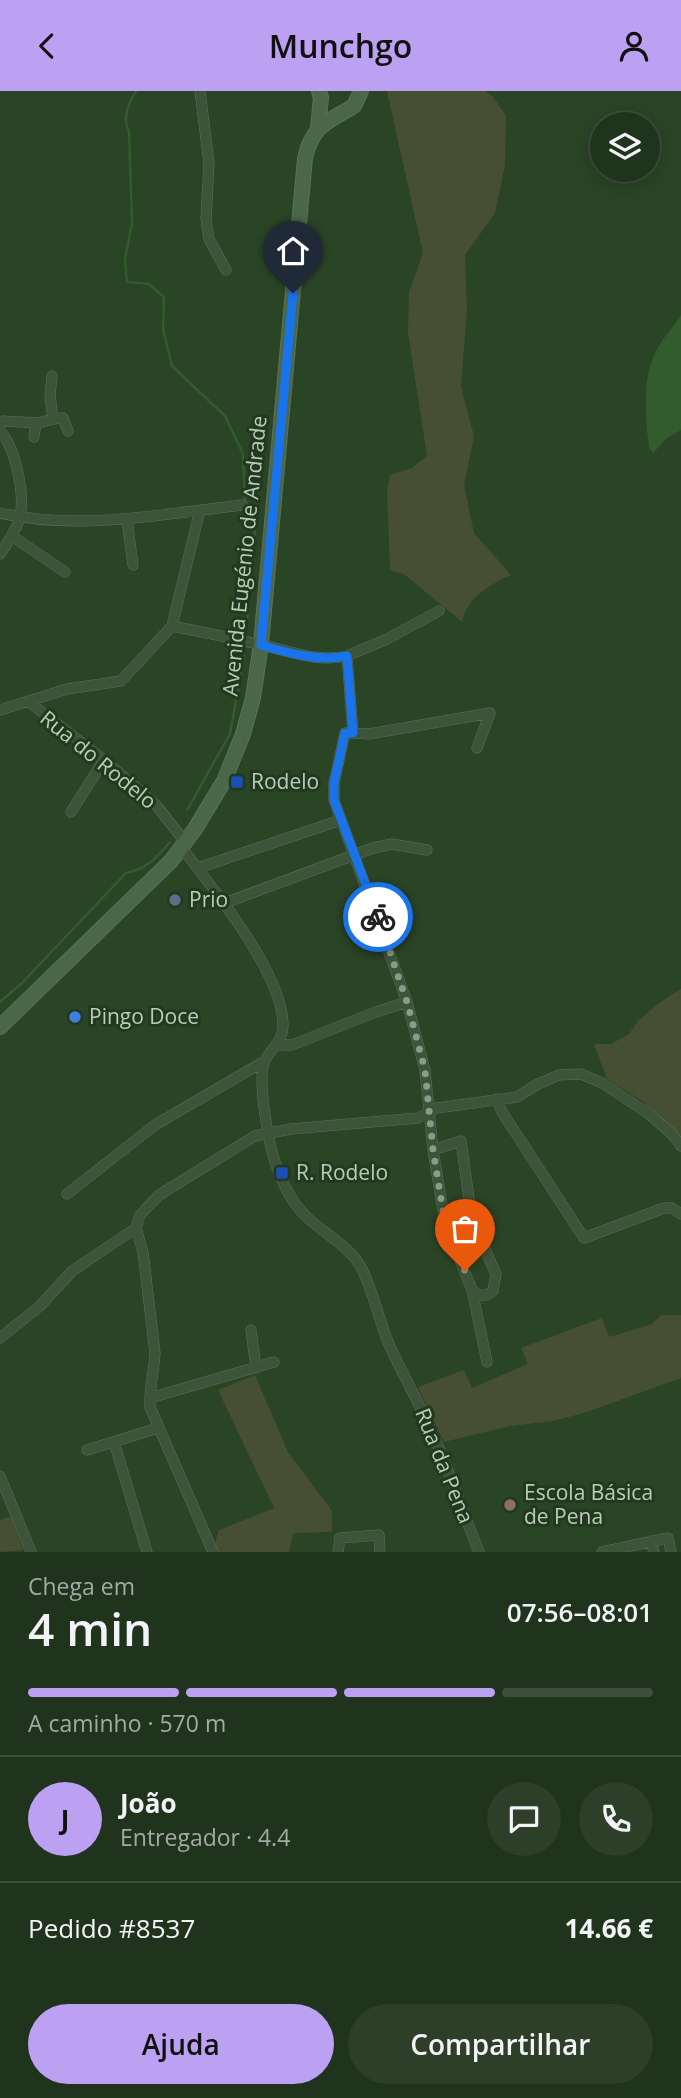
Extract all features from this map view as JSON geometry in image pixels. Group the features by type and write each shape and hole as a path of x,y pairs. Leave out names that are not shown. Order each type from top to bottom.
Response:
{"main road":[{"path":"318,127 354,106 362,92"},
{"name":"Avenida Eugénio de Andrade","path":"320,95 329,108 342,111"},
{"name":"Avenida Eugénio de Andrade","path":"0,1027 184,846 224,781 243,734 253,698 261,645 305,158 309,143 318,127 320,95"}],"street":[{"path":"200,91 209,163 206,219 209,239 226,270"},
{"path":"52,376 50,395 53,419"},
{"path":"0,423 63,418 68,431"},
{"path":"34,437 36,422"},
{"path":"0,431 8,439 20,487 20,518 0,554"},
{"path":"0,513 20,518 69,522 127,520 243,505"},
{"path":"29,702 68,689 121,681 172,626 200,510"},
{"path":"127,520 133,565"},
{"path":"12,536 65,572"},
{"path":"172,626 301,656 338,658 387,639 439,611"},
{"path":"347,656 353,733"},
{"name":"Rua do Rodelo","path":"0,710 29,702 104,760 156,805 225,903 262,962 283,1014 284,1028 278,1045"},
{"path":"477,748 489,713 369,734 345,733 334,783 334,800 407,1002 425,1070 433,1150 445,1223 472,1290 487,1362"},
{"path":"71,811 104,760"},
{"path":"198,868 341,820"},
{"path":"225,903 353,854 393,844 427,850"},
{"path":"67,1194 155,1125 265,1061 278,1045 292,1045 376,1011 407,1002"},
{"path":"265,1061 263,1102 269,1133"},
{"path":"213,1552 150,1407 155,1353 143,1252 136,1228 140,1215 159,1195 255,1136 291,1129 418,1118 438,1108 517,1097 559,1075 582,1075 602,1083 641,1108 672,1134 681,1146"},
{"path":"497,1099 502,1112 584,1238 664,1208 672,1208 681,1214"},
{"name":"Rua da Pena","path":"269,1133 276,1166 288,1193 303,1213 347,1248 361,1267 390,1346 436,1440 479,1552"},
{"path":"433,1150 461,1141 472,1220 496,1274 494,1290 487,1295 478,1295 472,1290"},
{"path":"0,1338 40,1306 72,1271 136,1228"},
{"path":"251,1330 256,1368"},
{"path":"150,1398 274,1362"},
{"path":"87,1450 158,1428"},
{"path":"114,1441 146,1552"},
{"path":"0,1476 31,1552"},
{"path":"338,1552 340,1538 379,1535 380,1552"},
{"path":"602,1552 653,1547 668,1538 671,1552"}],"shaded area":[{"path":"387,91 485,91 493,97 506,116 505,165 495,213 465,255 467,309 461,387 474,436 464,485 474,533 511,575 487,588 474,599 462,622 404,574 390,570 387,490 390,475 412,468 427,456 408,333 409,292 423,253"},
{"path":"681,315 681,430 666,439 653,453 649,448 646,412 648,374 658,347"},
{"path":"681,989 681,1137 642,1101 607,1079 594,1044 611,1044 629,1034 638,1021 660,1002"},
{"path":"661,1315 681,1315 681,1378 584,1413 553,1421 510,1426 444,1442 418,1387 464,1370 472,1388 528,1364 521,1348 602,1318 609,1337 652,1324"},
{"path":"255,1375 288,1452 332,1511 332,1532 293,1533 289,1552 212,1552 219,1530 274,1508 218,1390"},
{"path":"11,1516 23,1550 0,1552 0,1520"}],"waterway":[{"path":"136,91 126,116 132,223 125,259 127,282 149,284 164,297 163,329 172,366 225,416 243,454 245,501"},
{"path":"246,509 255,531 247,621"},
{"path":"187,810 230,734 244,655"},
{"path":"0,1002 22,983 126,873 145,866 170,842"}],"way so far":[{"path":"378,917 407,1002 425,1070 433,1150 445,1223 465,1271"}],"place":[{"name":"Rodelo","path":"237,782"},
{"name":"Prio","path":"175,900"},
{"name":"Pingo Doce","path":"75,1017"},
{"name":"R. Rodelo","path":"282,1173"},
{"name":"Escola Básica de Pena","path":"510,1505"}],"route":[{"path":"293,293 261,645 301,656 347,656 353,733 345,733 334,783 334,800 378,917"}]}
